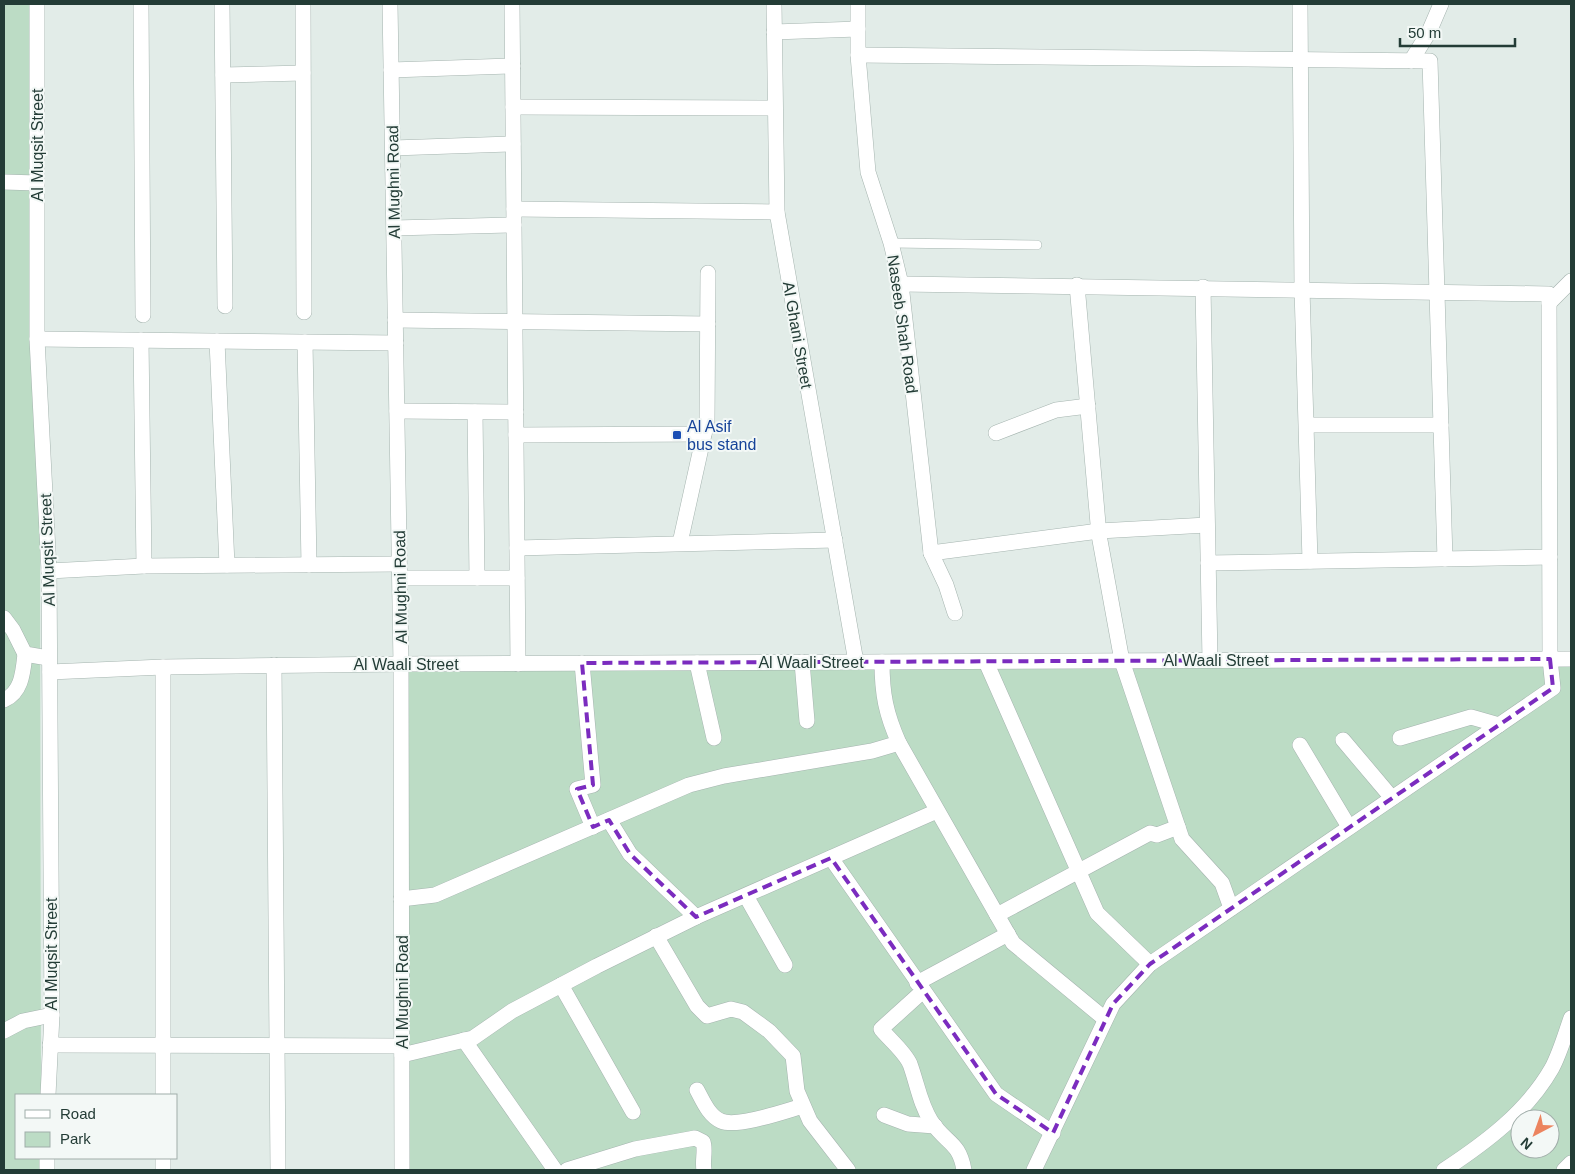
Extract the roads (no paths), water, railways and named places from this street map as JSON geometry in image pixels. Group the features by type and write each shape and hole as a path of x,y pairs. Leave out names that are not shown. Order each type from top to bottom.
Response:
{"street":[{"name":"Al Muqsit Street","path":"37,4 37,339 50,571 52,1015 48,1094"},
{"path":"142,4 144,315"},
{"path":"222,4 225,306"},
{"path":"303,4 304,312"},
{"name":"Al Mughni Road","path":"390,4 401,664 402,1170"},
{"path":"512,4 518,664"},
{"name":"Al Ghani Street","path":"774,4 777,212 856,662"},
{"name":"Naseeb Shah Road","path":"858,4 858,55 868,172 891,243 901,284 931,553 944,578 955,613"},
{"path":"1300,4 1302,289 1310,561"},
{"path":"1411,60 1429,32 1441,4"},
{"path":"774,32 858,29"},
{"path":"858,55 1300,58 1430,61 1445,559"},
{"path":"391,70 513,66"},
{"path":"223,75 303,73"},
{"path":"513,106 775,108"},
{"path":"393,148 513,144"},
{"path":"4,182 37,183"},
{"path":"514,209 777,212"},
{"path":"394,228 514,225"},
{"path":"680,544 708,421 708,273"},
{"path":"1549,303 1571,281"},
{"path":"901,284 1077,285 1549,294 1550,659 1553,688 1150,964 1113,1004 1034,1170"},
{"path":"1077,285 1099,531 1122,661 1178,827 1186,843 1222,883 1231,908"},
{"path":"1203,288 1210,660"},
{"path":"395,320 708,324"},
{"path":"37,339 396,344"},
{"path":"142,340 144,566"},
{"path":"217,341 227,565"},
{"path":"305,342 309,565"},
{"path":"996,433 1056,410 1088,406"},
{"path":"397,411 516,412"},
{"path":"474,412 477,578"},
{"path":"1306,425 1441,425"},
{"path":"516,435 704,434"},
{"path":"931,553 1099,531 1208,525"},
{"path":"516,548 835,540"},
{"path":"1208,563 1550,557"},
{"path":"50,571 144,566 309,565 477,578 517,578"},
{"path":"4,618 13,630 25,654 22,679 16,691 4,700"},
{"name":"Al Waali Street","path":"25,654 49,665 163,667 401,664 1571,659"},
{"path":"802,662 807,721"},
{"path":"882,662 882,692 889,721 899,743 1012,943 1105,1019"},
{"path":"986,662 1098,914 1150,964"},
{"path":"582,663 593,785 577,789 593,827"},
{"path":"697,663 714,738"},
{"path":"274,665 278,1170"},
{"path":"163,667 163,1094"},
{"path":"1400,738 1471,716 1499,725"},
{"path":"1343,740 1392,798"},
{"path":"402,899 435,895 689,786 724,776 872,751 899,743"},
{"path":"1300,745 1350,827"},
{"path":"50,1045 163,1043 402,1050 474,1038 512,1012 656,936 937,811"},
{"path":"609,820 630,854 696,917"},
{"path":"997,915 1150,833 1157,835 1178,827"},
{"path":"831,858 996,1094 1053,1133"},
{"path":"746,896 784,965"},
{"path":"964,1170 961,1153 935,1126 916,1086 910,1062 881,1029 920,987 1008,934"},
{"path":"656,936 697,1006 707,1016 731,1009 743,1012 769,1031 792,1056 797,1091 810,1121 848,1170"},
{"path":"561,985 633,1112"},
{"path":"4,1031 22,1021 52,1015"},
{"path":"1444,1170 1486,1142 1515,1115 1538,1089 1552,1067 1571,1018"},
{"path":"464,1040 555,1170"},
{"path":"697,1090 711,1114 722,1122 740,1122 803,1106"},
{"path":"884,1115 908,1124 935,1126"},
{"path":"567,1170 634,1149 695,1138 703,1142 704,1170"},
{"path":"1564,1170 1571,1163"}],"lane":[{"path":"891,243 1037,245"}],"place":[{"name":"Al Asif bus stand","path":"677,435"}]}
